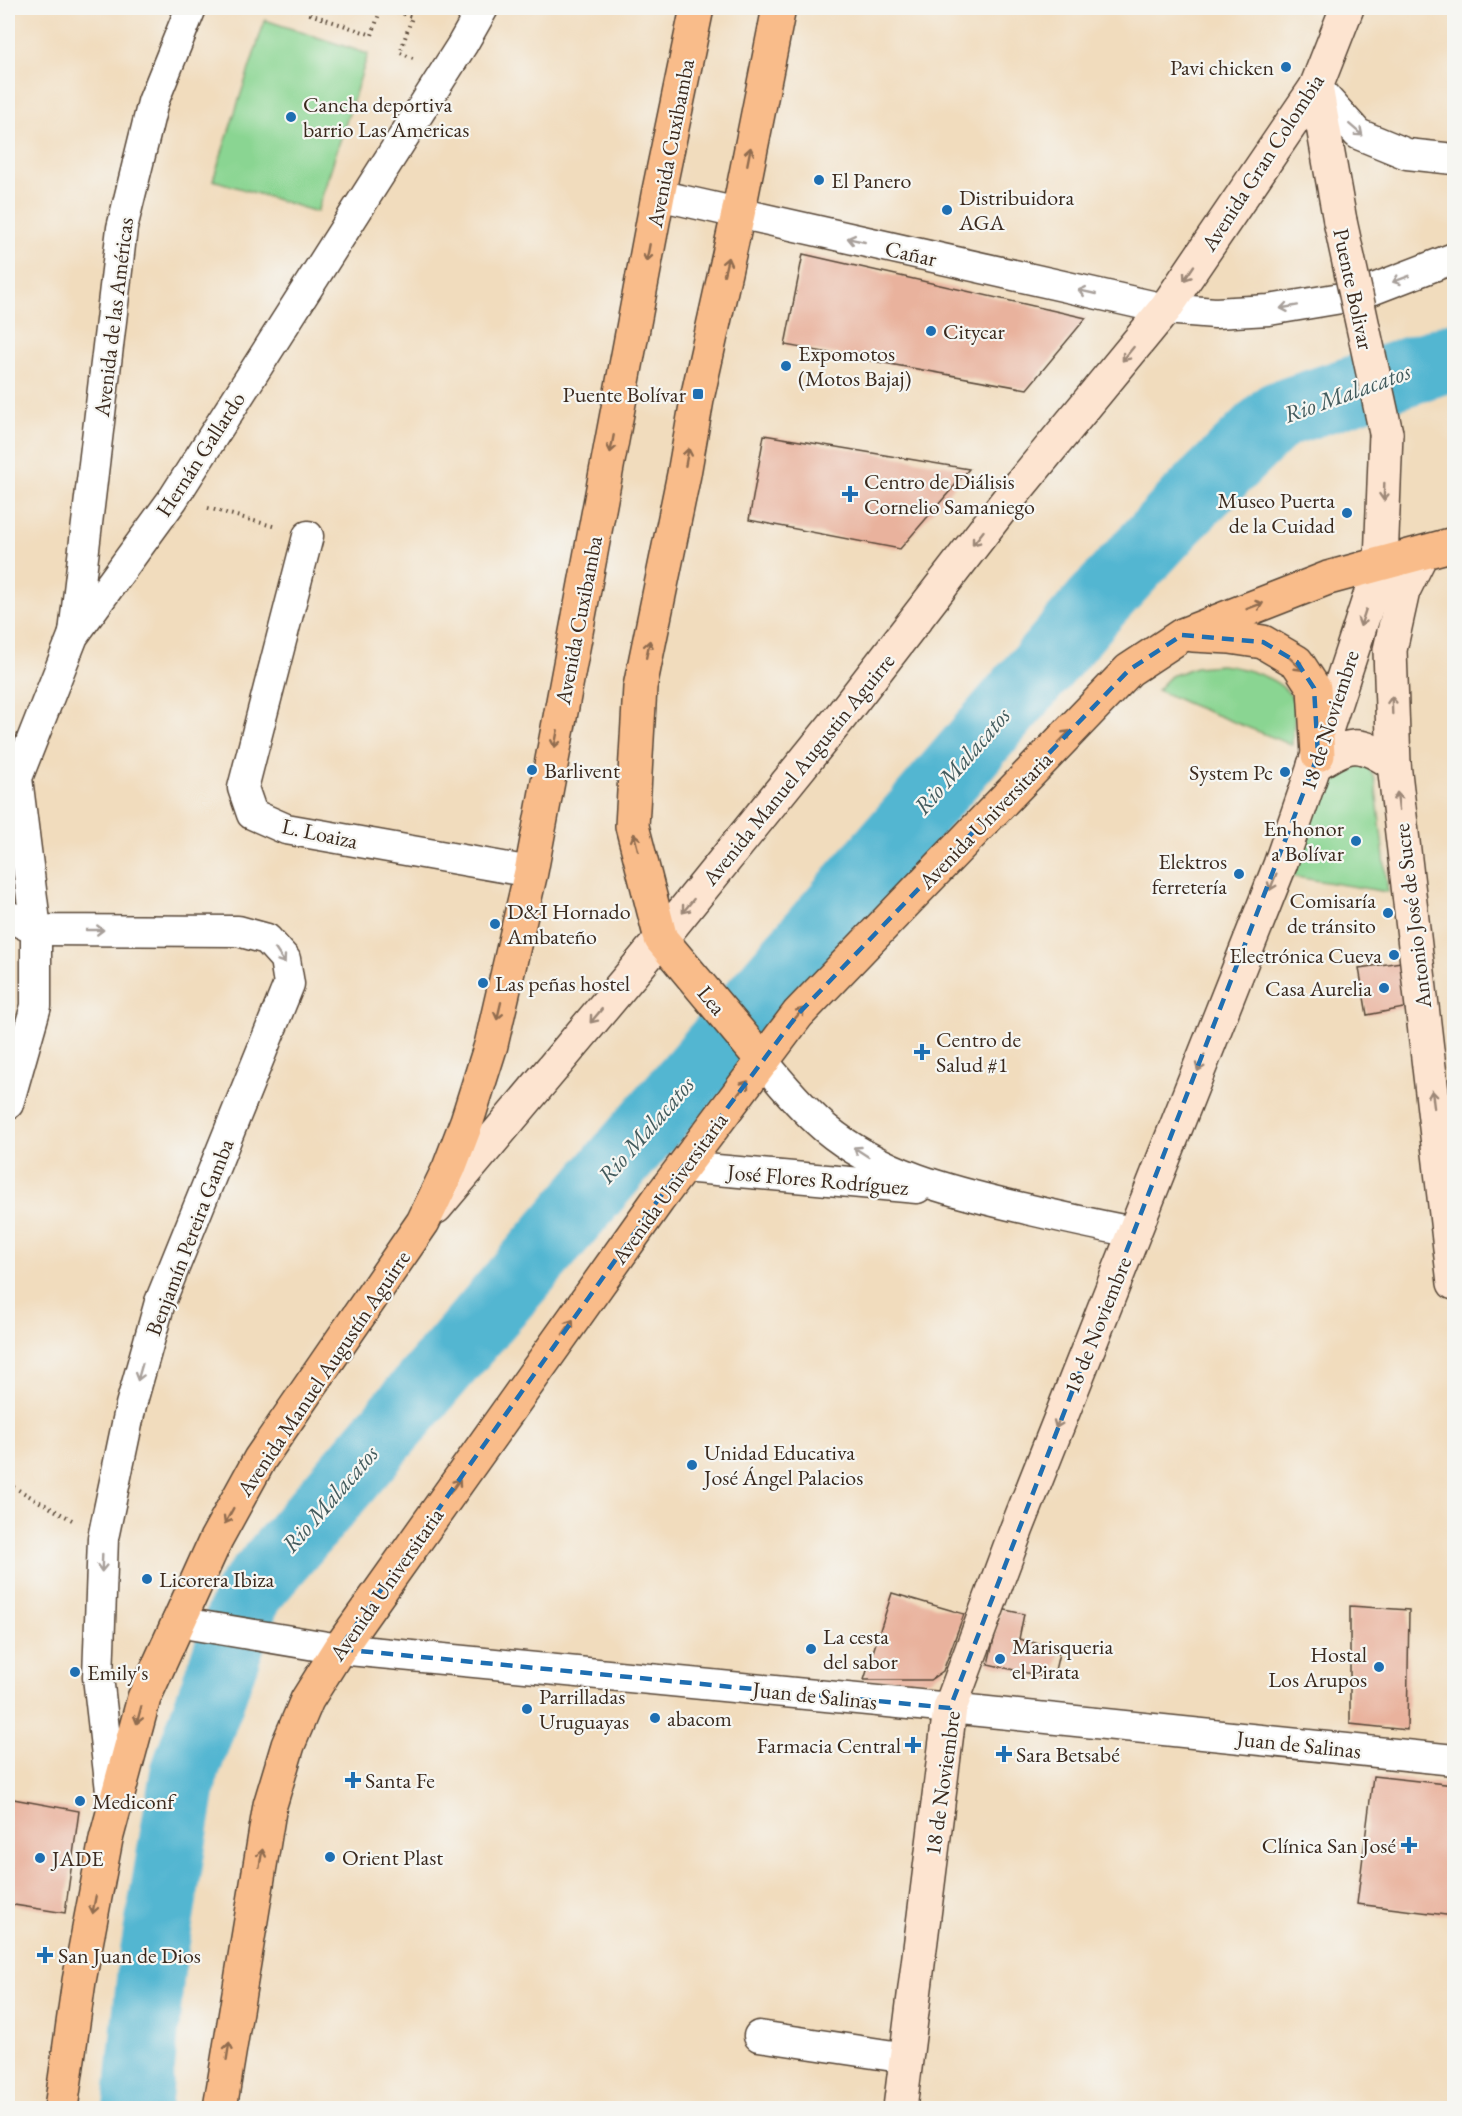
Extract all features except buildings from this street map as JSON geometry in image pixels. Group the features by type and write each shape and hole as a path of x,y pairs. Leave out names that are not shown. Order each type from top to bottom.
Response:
{"main road":[{"name":"Avenida Cuxibamba","path":"423,1222 449,1168 467,1121 490,1045 531,872 658,195 697,8"},
{"path":"661,939 632,826 640,687 684,474 698,394 738,214 779,8"},
{"name":"Avenida Universitaria","path":"220,2109 270,1805 288,1745 307,1701 325,1647 798,1014 1129,670 1182,635 1328,578 1455,544"},
{"path":"1182,635 1230,637 1263,642 1297,662 1314,688 1316,760"},
{"name":"Lea","path":"661,939 763,1061"},
{"name":"Avenida Manuel Augustín Aguirre","path":"61,2109 79,1981 106,1839 144,1698 189,1624 216,1539 260,1459 423,1222"}],"street":[{"name":"Avenida de las Américas","path":"73,636 122,228 153,102 191,8"},
{"name":"Hernán Gallardo","path":"8,1104 36,1006 36,930 17,778 73,636 173,499 462,45 483,8"},
{"name":"Avenida Gran Colombia","path":"1165,309 1316,87 1347,8"},
{"path":"1316,87 1358,134 1407,154 1455,159"},
{"name":"Puente Bolivar","path":"1316,87 1340,221 1386,433 1381,562"},
{"name":"Cañar","path":"658,195 1165,309 1215,313 1269,310 1347,297 1455,258"},
{"name":"Avenida Manuel Augustin Aguirre","path":"423,1222 661,939 838,720 1007,501 1165,309"},
{"name":"L. Loaiza","path":"308,536 243,788 252,814 286,829 531,872"},
{"name":"Antonio José de Sucre","path":"1422,554 1403,591 1390,650 1394,764 1455,1283"},
{"name":"18 de Noviembre","path":"900,2109 950,1708 1017,1528 1280,865 1381,562"},
{"path":"1316,760 1341,749 1358,746 1380,754 1394,764"},
{"name":"Benjamín Pereira Gamba","path":"8,916 36,930 238,931 267,939 285,959 289,984 159,1302 131,1406 103,1538 98,1677 114,1810"},
{"name":"José Flores Rodríguez","path":"763,1061 800,1104 826,1129 856,1149 908,1177 953,1191 1134,1232"},
{"name":"José Flores Rodríguez","path":"683,1167 953,1191"},
{"name":"Juan de Salinas","path":"189,1624 325,1647 1455,1760"},
{"path":"759,2036 907,2058"}],"path":[{"path":"312,8 310,14 372,35 381,8"},
{"path":"173,499 308,536"},
{"path":"8,1484 103,1538"}],"highlighted area":[{"path":"1182,635 1263,642 1297,662 1314,688 1318,755 950,1708 339,1649 658,1200 798,1014 1129,670"}],"green space":[{"name":"Cancha deportiva barrio Las Americas","path":"265,20 368,54 317,212 213,180"},
{"path":"1220,665 1251,671 1282,686 1295,706 1292,745 1157,690 1171,676 1196,667"},
{"path":"1348,763 1368,767 1375,780 1388,892 1289,876 1320,788 1332,769"}],"waterway":[{"name":"Rio Malacatos","path":"137,2108 151,1970 184,1774 248,1594 1095,605 1185,507 1278,415 1454,356"}],"place":[{"name":"Pavi chicken","path":"1286,67"},
{"name":"Cancha deportiva barrio Las Americas","path":"291,117"},
{"name":"El Panero","path":"819,180"},
{"name":"Distribuidora AGA","path":"947,210"},
{"name":"Citycar","path":"931,331"},
{"name":"Expomotos (Motos Bajaj)","path":"786,366"},
{"name":"Puente Bolívar","path":"698,394"},
{"name":"Centro de Diálisis Cornelio Samaniego","path":"850,494"},
{"name":"Museo Puerta de la Cuidad","path":"1347,513"},
{"name":"Barlivent","path":"532,770"},
{"name":"System Pc","path":"1285,772"},
{"name":"En honor a Bolívar","path":"1356,841"},
{"name":"Elektros ferretería","path":"1239,874"},
{"name":"Comisaría de tránsito","path":"1388,913"},
{"name":"D&I Hornado Ambateño","path":"495,924"},
{"name":"Electrónica Cueva","path":"1394,955"},
{"name":"Las peñas hostel","path":"483,983"},
{"name":"Casa Aurelia","path":"1384,988"},
{"name":"Centro de Salud #1","path":"922,1052"},
{"name":"Unidad Educativa José Ángel Palacios","path":"692,1465"},
{"name":"Licorera Ibiza","path":"147,1579"},
{"name":"La cesta del sabor","path":"811,1649"},
{"name":"Marisqueria el Pirata","path":"1000,1659"},
{"name":"Hostal Los Arupos","path":"1379,1667"},
{"name":"Emily's","path":"75,1672"},
{"name":"Parrilladas Uruguayas","path":"527,1709"},
{"name":"abacom","path":"655,1718"},
{"name":"Farmacia Central","path":"913,1745"},
{"name":"Sara Betsabé","path":"1004,1754"},
{"name":"Santa Fe","path":"353,1780"},
{"name":"Mediconf","path":"80,1801"},
{"name":"Clínica San José","path":"1409,1845"},
{"name":"Orient Plast","path":"330,1857"},
{"name":"JADE","path":"40,1858"},
{"name":"San Juan de Dios","path":"45,1955"}]}
